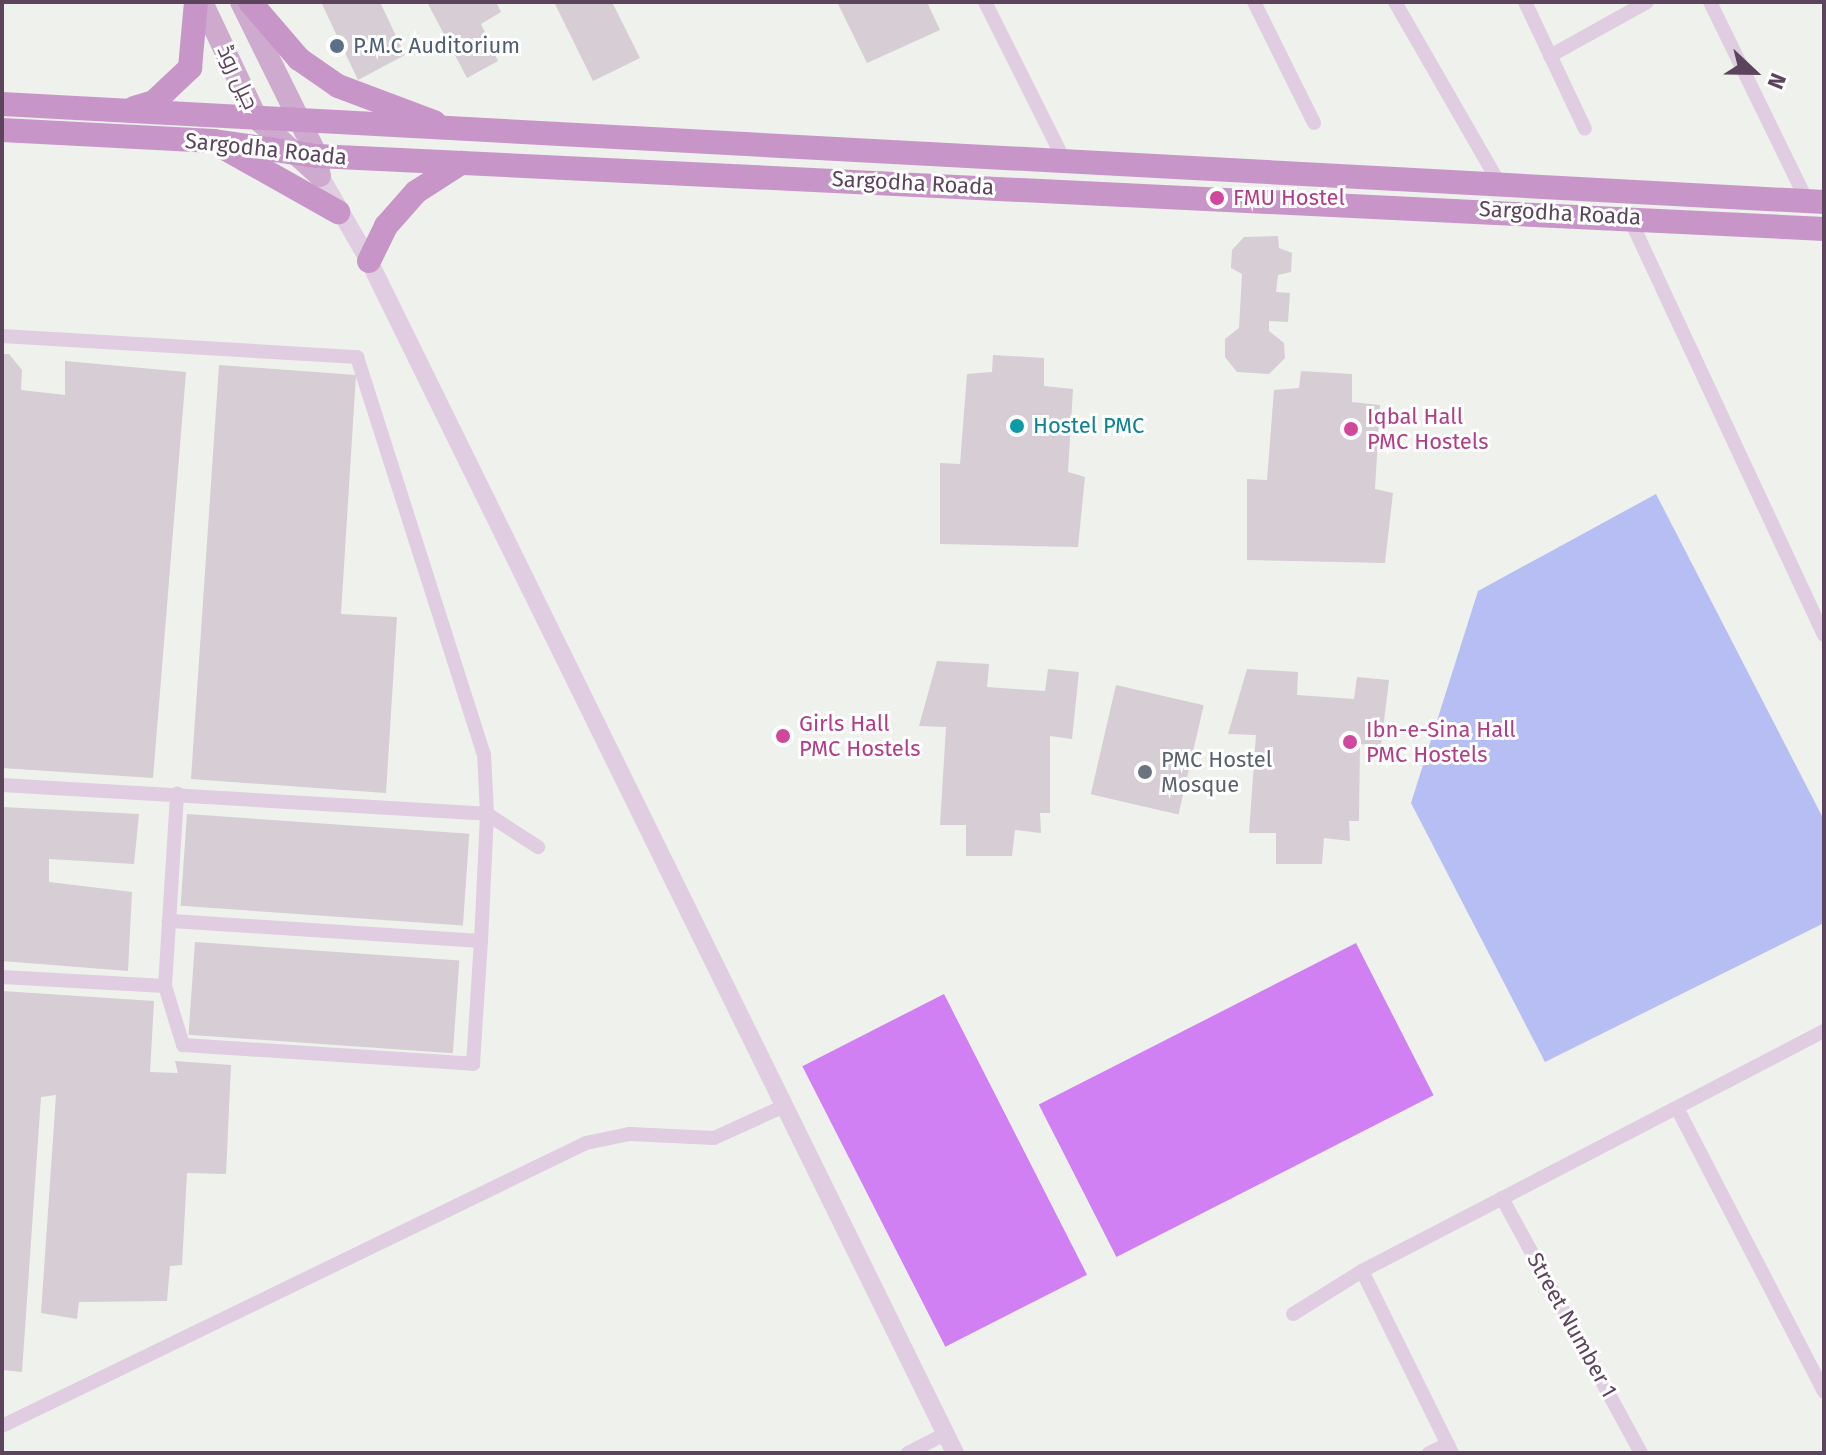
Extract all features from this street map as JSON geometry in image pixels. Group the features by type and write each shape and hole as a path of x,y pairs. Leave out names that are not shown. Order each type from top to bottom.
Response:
{"highway":[{"path":"96,109 126,111 154,102 178,83 190,68 199,2"},
{"path":"250,2 299,59 338,86 460,131"},
{"name":"Sargodha Roada","path":"2,104 1066,164 1815,201"},
{"name":"Sargodha Roada","path":"2,130 214,141 291,152 318,166 461,163 1629,217 1823,230"},
{"path":"214,141 338,212"},
{"path":"369,261 386,226 416,192 461,163"}],"main road":[{"name":"جیل روڈ","path":"199,2 257,119 291,152"},
{"name":"جیل روڈ","path":"241,2 300,122 318,166"}],"street":[{"path":"985,2 1066,164"},
{"path":"1254,2 1314,123"},
{"path":"1395,2 1501,186"},
{"path":"1525,2 1585,129"},
{"path":"1550,56 1647,2"},
{"path":"1710,2 1815,201"},
{"path":"318,166 338,212 369,261 782,1107 955,1453"},
{"path":"1629,217 1824,635"},
{"path":"2,336 357,357 484,754 487,814 473,1064 183,1045 165,986 177,793"},
{"path":"2,785 177,793 487,814 538,847"},
{"path":"169,921 481,941"},
{"path":"2,977 165,986"},
{"path":"1293,1314 1362,1271 1824,1031"},
{"path":"2,1426 586,1143 630,1134 714,1138 782,1107"},
{"path":"1677,1108 1824,1392"},
{"name":"Street Number 1","path":"1502,1198 1641,1453"},
{"path":"1362,1271 1450,1449 1429,1453"},
{"path":"908,1453 945,1434"}],"shaded area":[{"path":"1656,494 1824,820 1824,923 1545,1062 1411,803 1478,591"},
{"path":"1356,943 1434,1095 1116,1257 1039,1105"},
{"path":"944,994 1087,1275 945,1347 802,1066"}],"building":[{"path":"321,2 380,2 405,55 358,80"},
{"path":"427,2 496,2 501,12 481,24 498,61 467,78"},
{"path":"554,2 612,2 640,58 593,81"},
{"path":"837,2 927,2 940,30 867,63"},
{"path":"1278,236 1279,248 1292,253 1291,272 1278,275 1276,292 1290,293 1288,322 1269,321 1269,331 1284,343 1285,358 1269,374 1237,372 1225,357 1225,339 1239,328 1242,274 1231,268 1232,250 1244,237"},
{"path":"2,354 9,354 22,370 21,390 65,395 65,361 186,372 153,778 2,768"},
{"name":"Hostel PMC","path":"993,355 1044,358 1044,386 1073,389 1068,472 1085,477 1078,547 940,544 940,463 960,464 967,374 992,372"},
{"path":"219,365 356,375 341,614 397,617 386,793 191,779"},
{"path":"1301,371 1352,374 1352,402 1380,405 1375,489 1393,493 1385,563 1247,560 1247,479 1267,480 1274,390 1299,388"},
{"path":"937,661 989,664 987,687 1045,691 1048,669 1079,672 1072,739 1050,736 1050,813 1040,813 1041,833 1015,830 1012,856 966,856 966,825 940,825 946,727 919,726"},
{"path":"1247,669 1298,672 1297,695 1354,699 1357,677 1389,680 1381,746 1360,744 1359,821 1349,821 1350,841 1324,838 1322,864 1276,864 1276,833 1249,833 1256,735 1228,734"},
{"path":"1116,685 1204,705 1178,814 1091,794"},
{"path":"2,807 139,814 134,864 49,859 49,882 132,892 128,971 2,961"},
{"path":"187,814 469,834 463,926 181,906"},
{"path":"195,942 459,960 453,1053 189,1035"},
{"path":"2,991 154,1001 150,1072 178,1073 175,1061 231,1065 226,1174 187,1173 182,1265 170,1266 167,1301 79,1302 77,1319 41,1313 56,1095 41,1097 22,1372 2,1370"}],"place":[{"name":"P.M.C Auditorium","path":"337,46"},
{"name":"FMU Hostel","path":"1217,198"},
{"name":"Hostel PMC","path":"1017,426"},
{"name":"Iqbal Hall PMC Hostels","path":"1351,429"},
{"name":"Girls Hall PMC Hostels","path":"783,736"},
{"name":"Ibn-e-Sina Hall PMC Hostels","path":"1350,742"},
{"name":"PMC Hostel Mosque","path":"1145,772"}]}
